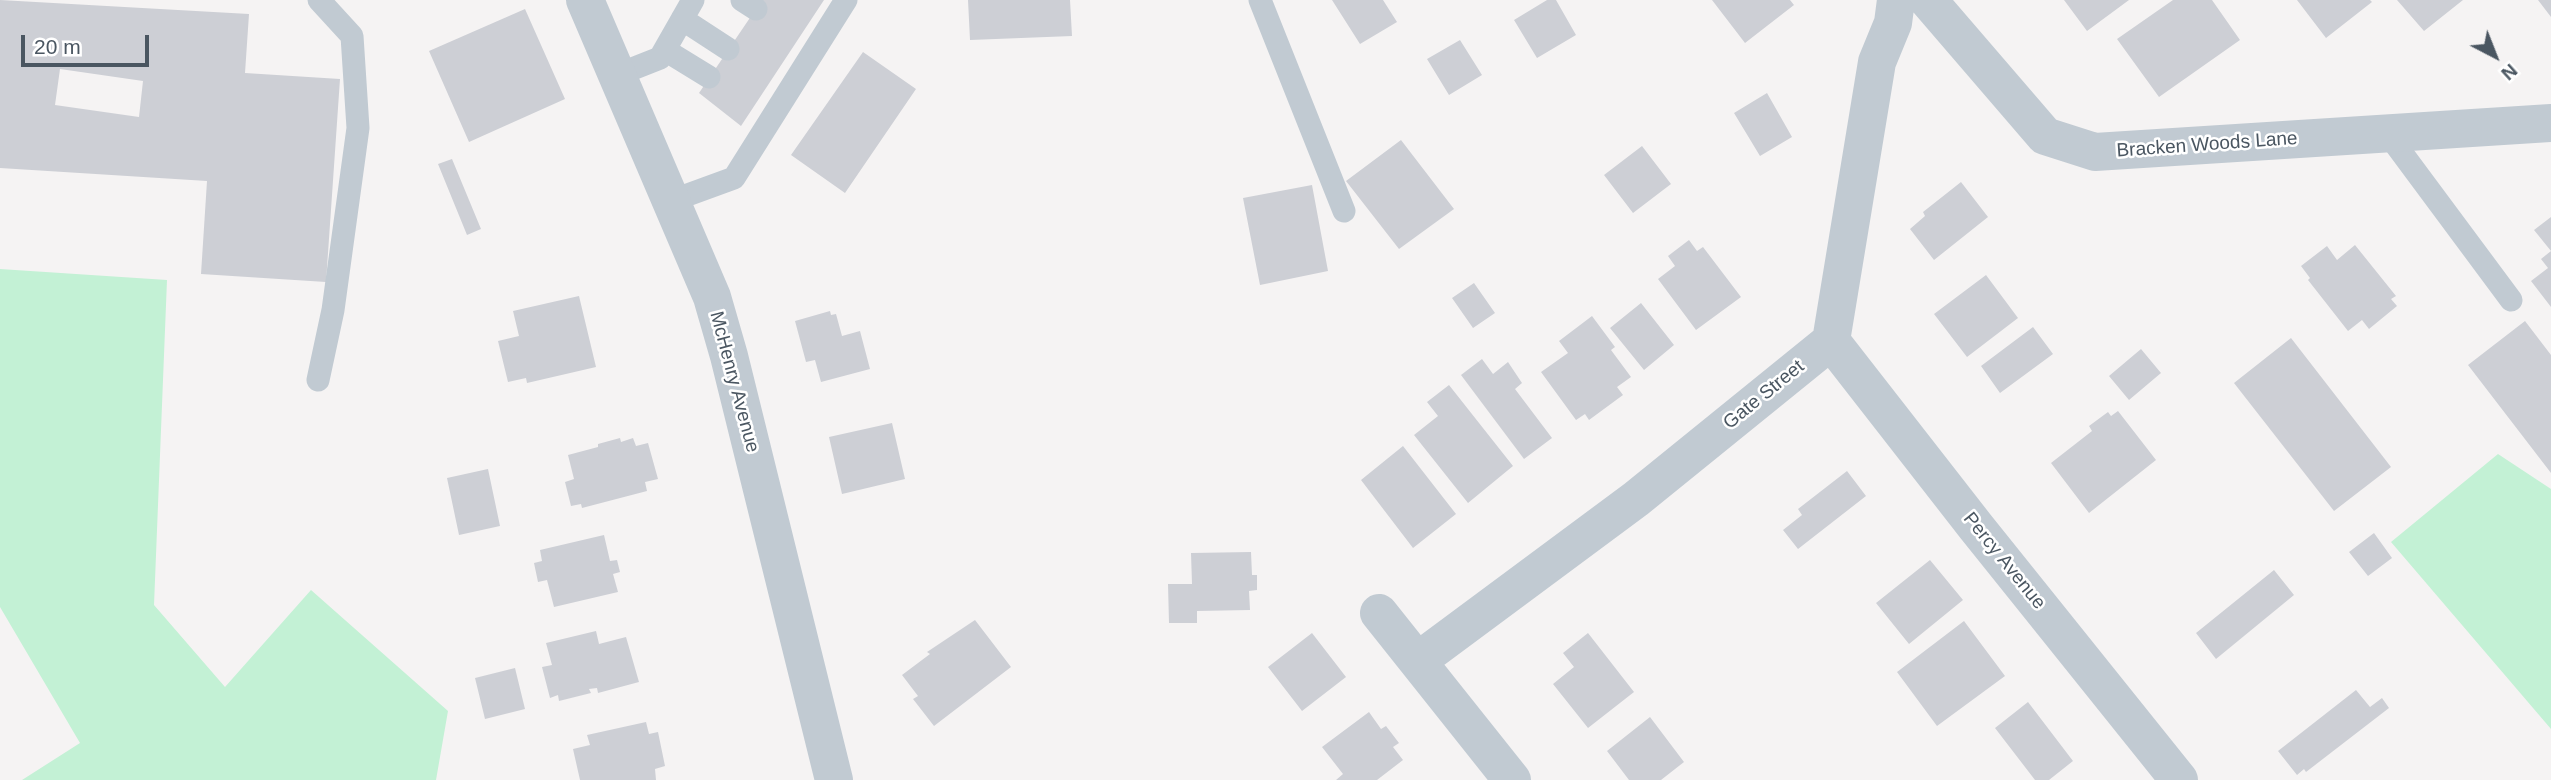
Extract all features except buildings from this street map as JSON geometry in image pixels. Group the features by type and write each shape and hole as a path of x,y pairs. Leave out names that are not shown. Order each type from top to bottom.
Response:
{"street":[{"name":"McHenry Avenue","path":"585,0 712,297 834,780"},
{"path":"1831,341 1877,62 1893,23 1896,0"},
{"name":"Bracken Woods Lane","path":"1928,0 2045,136 2095,152 2551,123"},
{"name":"Gate Street","path":"1419,660 1636,499 1831,341"},
{"name":"Percy Avenue","path":"1831,341 2179,780"},
{"path":"1379,613 1512,780"}],"lane":[{"path":"318,380 333,310 358,128 352,36 319,0"},
{"path":"671,201 734,178 761,115 810,39 846,0"},
{"path":"1260,0 1344,211"},
{"path":"617,75 660,58 687,10 729,50"},
{"path":"665,50 709,77"},
{"path":"2387,133 2511,300"}],"green space":[{"path":"0,269 167,280 154,605 225,687 311,590 448,711 436,780 22,780 80,743 0,607"},
{"path":"2498,454 2551,489 2551,729 2391,542"}]}
